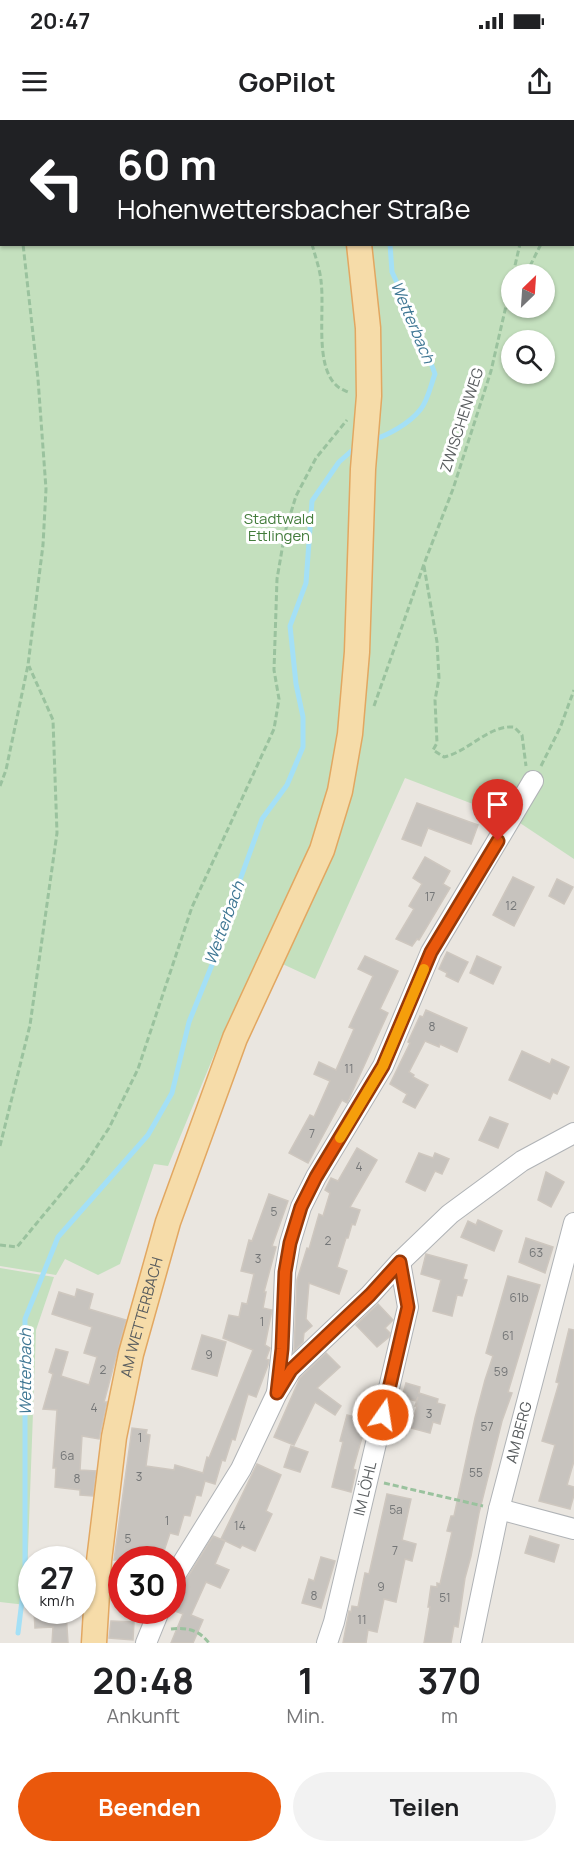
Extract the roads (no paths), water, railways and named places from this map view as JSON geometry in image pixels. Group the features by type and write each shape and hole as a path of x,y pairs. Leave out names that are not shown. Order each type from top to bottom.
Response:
{"main road":[{"name":"AM WETTERBACH","path":"94,1643 106,1495 123,1385 171,1212 249,1006 322,849 340,791 350,734 357,652 363,469 358,418 369,364 359,246"}],"street":[{"path":"277,1393 282,1349 285,1272 290,1243 301,1207 316,1177 383,1066 431,952 533,781"},
{"path":"186,1557 241,1469 277,1393 291,1370 450,1214 522,1161 574,1133"},
{"name":"AM BERG","path":"471,1643 499,1509 574,1222"},
{"name":"IM LÖHL","path":"327,1643 334,1622 408,1307 400,1262"},
{"path":"499,1509 574,1529"},
{"path":"146,1643 154,1624"}],"waterway":[{"name":"Wetterbach","path":"372,440 398,428 416,415 425,402 435,374 416,323 392,272 390,246"},
{"name":"Wetterbach","path":"18,1633 25,1576 25,1319 58,1237 148,1135 172,1093 189,1022 220,945 262,819 287,785 303,747 303,717 296,684 290,626 306,583 312,501 339,462 357,446"}],"park label":[{"name":"Stadtwald Ettlingen","path":"279,528"}]}
